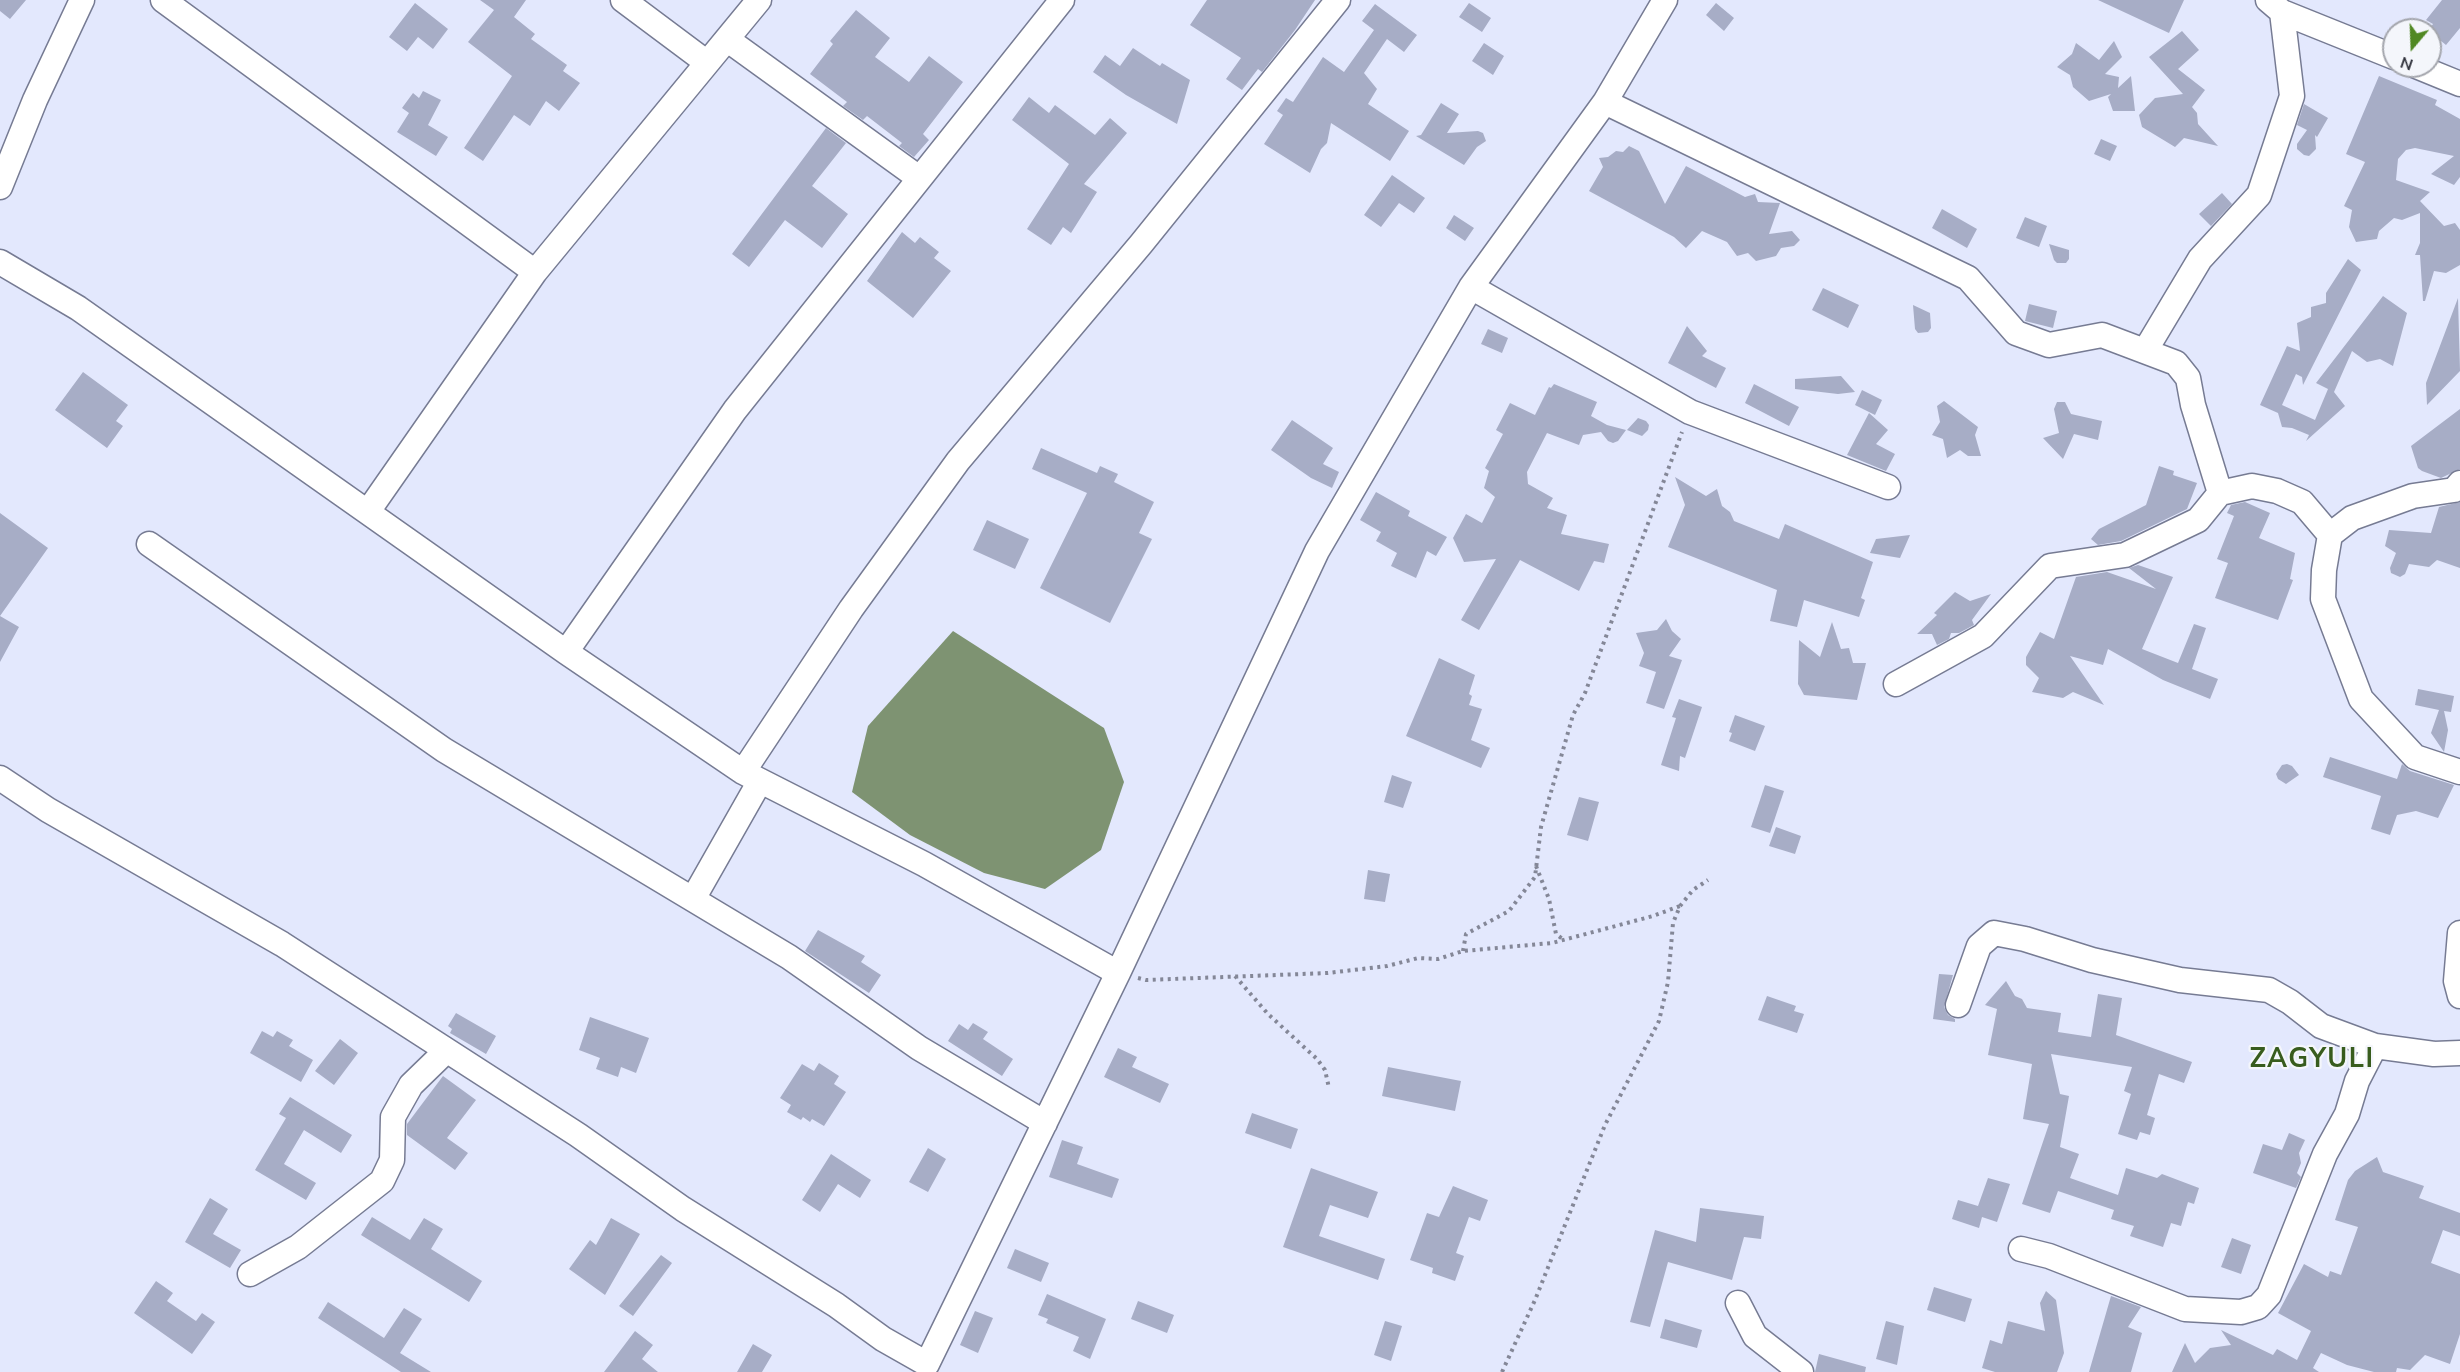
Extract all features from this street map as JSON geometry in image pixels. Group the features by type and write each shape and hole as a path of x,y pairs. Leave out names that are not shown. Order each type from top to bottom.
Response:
{"street":[{"path":"0,187 35,100 82,0"},
{"path":"163,0 535,272"},
{"path":"623,0 706,62"},
{"path":"369,510 535,272 759,0"},
{"path":"566,652 735,410 1062,0"},
{"path":"693,899 751,776 851,609 958,461 1141,244 1338,0"},
{"path":"0,778 48,810 282,944 445,1052 578,1135 683,1209 836,1305 884,1339 935,1368 1045,1124 1317,551 1471,287 1605,102 1665,0"},
{"path":"2145,351 2200,259 2259,195 2292,96 2275,6"},
{"path":"2275,6 2382,52"},
{"path":"728,40 919,178"},
{"path":"2442,77 2460,84"},
{"path":"1605,102 1968,278 2016,333 2049,345 2102,335 2176,363 2188,378 2193,405 2220,493"},
{"path":"0,262 78,308 369,510 566,652 751,776 924,864 1118,973"},
{"path":"1471,287 1690,412 1888,487"},
{"path":"2460,483 2454,490 2414,496 2352,518 2330,535 2322,599 2361,699 2415,757 2460,772"},
{"path":"1896,684 1983,636 2050,566 2125,555 2198,520 2220,493 2252,486 2277,491 2302,502 2330,535"},
{"path":"149,544 444,750 789,957 919,1048 1045,1124"},
{"path":"1958,1005 1979,946 1994,933 2025,939 2092,960 2180,980 2269,990 2290,1002 2321,1026 2375,1046 2434,1054 2460,1053"},
{"path":"2460,933 2456,981 2460,996"},
{"path":"2021,1249 2049,1256 2185,1309 2241,1312 2258,1307 2269,1295 2325,1154 2347,1114 2357,1081 2375,1046"},
{"path":"250,1274 298,1247 382,1181 392,1160 393,1118 411,1085 445,1052"},
{"path":"1738,1303 1755,1336 1801,1372"}],"path":[{"path":"1463,951 1466,934 1509,912 1534,877 1541,827 1573,715 1584,693 1690,412"},
{"path":"1536,866 1549,899 1556,934 1564,940"},
{"path":"1502,1372 1535,1300 1605,1125 1659,1021 1668,982 1673,923 1680,906 1693,890 1708,880"},
{"path":"1118,973 1146,980 1340,971 1387,966 1418,958 1438,959 1463,951 1564,940 1680,906"},
{"path":"1235,976 1268,1014 1317,1059 1325,1070 1329,1088"}],"shaded area":[{"path":"953,631 1104,728 1124,782 1101,850 1045,889 984,873 910,835 852,792 868,726"}],"building":[{"path":"0,0 26,0 10,19 0,11"},
{"path":"480,0 526,0 514,17 535,34 531,39 567,65 563,71 580,83 559,111 546,101 530,126 514,115 483,161 464,148 512,76 468,42 494,10"},
{"path":"1207,0 1315,0 1262,72 1258,69 1242,90 1226,79 1241,58 1190,25"},
{"path":"2098,0 2184,0 2169,33"},
{"path":"2442,0 2460,0 2460,28 2446,45 2442,42 2442,18 2428,18"},
{"path":"415,3 448,29 433,49 418,37 407,51 389,37"},
{"path":"1469,3 1491,18 1482,32 1459,17"},
{"path":"1716,3 1734,18 1724,31 1706,15"},
{"path":"1375,4 1417,35 1404,52 1387,39 1364,73 1377,89 1368,104 1409,131 1390,161 1331,123 1327,143 1321,149 1310,173 1264,144 1283,115 1277,111 1286,98 1293,102 1323,57 1344,72 1374,30 1362,21"},
{"path":"856,10 890,38 875,57 909,82 929,56 963,82 923,134 929,140 914,157 899,146 902,143 867,116 863,120 843,106 847,102 810,74 833,44 830,41"},
{"path":"2182,31 2199,50 2178,69 2205,90 2192,107 2197,113 2198,124 2218,146 2184,138 2175,147 2142,127 2139,115 2155,98 2183,94 2149,57"},
{"path":"2114,41 2122,57 2105,74 2119,77 2118,88 2131,76 2135,111 2113,111 2108,97 2111,94 2089,101 2073,87 2070,75 2057,67 2072,54 2076,43 2099,60"},
{"path":"1484,43 1504,56 1493,75 1472,61"},
{"path":"1133,48 1160,66 1162,63 1190,80 1177,124 1126,95 1093,72 1105,55 1120,66"},
{"path":"2379,76 2437,100 2435,105 2460,119 2460,177 2454,185 2431,174 2454,156 2415,148 2406,150 2398,159 2396,180 2430,192 2420,201 2444,226 2455,223 2460,230 2460,265 2446,273 2434,271 2425,301 2423,301 2420,255 2415,255 2420,243 2420,213 2402,220 2394,218 2379,231 2377,239 2356,242 2349,227 2352,210 2344,206 2365,162 2346,154"},
{"path":"423,91 441,100 428,125 448,137 436,156 397,132 409,113 402,108 413,93 419,98"},
{"path":"1029,97 1049,113 1055,105 1095,135 1110,118 1127,133 1084,184 1097,192 1071,233 1063,227 1051,245 1027,229 1069,164 1012,120"},
{"path":"1441,103 1459,114 1447,133 1478,131 1483,133 1486,141 1477,147 1464,165 1416,136 1421,135"},
{"path":"2304,104 2328,118 2317,137 2315,135 2316,149 2309,156 2297,149 2297,144 2307,130 2297,125"},
{"path":"826,128 846,143 812,186 848,214 822,248 785,220 749,267 732,254"},
{"path":"2101,139 2117,146 2110,161 2094,154"},
{"path":"1629,146 1639,151 1665,204 1686,166 1745,197 1755,194 1758,202 1780,203 1769,234 1792,231 1800,240 1794,246 1781,248 1776,256 1756,261 1748,253 1737,256 1727,242 1702,231 1686,248 1674,237 1589,191 1603,167 1599,158 1608,157 1616,151 1623,152"},
{"path":"1392,175 1425,198 1414,213 1399,203 1381,227 1364,215"},
{"path":"2222,193 2232,204 2211,226 2199,214"},
{"path":"1942,209 1977,229 1967,248 1932,228"},
{"path":"1454,215 1474,228 1465,241 1446,228"},
{"path":"2025,217 2047,226 2039,247 2016,238"},
{"path":"902,232 915,243 920,237 939,252 934,258 951,271 913,318 867,281"},
{"path":"2049,244 2069,250 2069,259 2066,263 2057,263 2054,260"},
{"path":"2348,259 2361,270 2303,385 2302,377 2296,374 2282,405 2315,420 2328,389 2316,383 2383,296 2407,313 2393,366 2380,359 2367,362 2352,351 2334,392 2345,406 2306,441 2309,435 2292,428 2282,427 2278,413 2260,405 2287,346 2300,351 2297,323 2311,317 2311,307 2326,303 2326,293"},
{"path":"1823,288 1859,305 1848,328 1812,310"},
{"path":"2458,298 2460,371 2427,405 2426,383"},
{"path":"2029,304 2057,311 2053,328 2025,321"},
{"path":"1913,305 1930,313 1931,328 1928,332 1918,333 1915,329"},
{"path":"1687,326 1707,351 1702,356 1726,368 1716,388 1668,363"},
{"path":"1488,329 1508,338 1502,353 1481,344"},
{"path":"83,372 128,405 116,421 123,426 107,448 55,410"},
{"path":"1841,376 1855,392 1838,394 1795,389 1795,379"},
{"path":"1554,384 1597,402 1591,416 1607,425 1626,430 1618,441 1613,443 1608,441 1601,432 1583,435 1579,445 1547,433 1527,472 1528,484 1553,498 1547,508 1567,515 1561,534 1609,544 1604,563 1594,561 1579,591 1520,560 1479,630 1461,620 1496,559 1464,562 1453,538 1466,514 1482,523 1495,497 1484,488 1489,471 1485,468 1503,434 1496,430 1510,403 1535,415 1549,387 1551,388"},
{"path":"1754,384 1799,407 1789,426 1745,403"},
{"path":"1862,390 1882,400 1875,415 1855,405"},
{"path":"1944,401 1978,427 1975,435 1981,456 1968,456 1960,450 1947,458 1943,439 1932,435 1940,422 1937,406"},
{"path":"2057,402 2065,402 2071,414 2102,421 2098,440 2074,434 2063,459 2043,438 2059,433 2054,409"},
{"path":"2460,409 2460,469 2441,478 2422,471 2418,468 2411,446"},
{"path":"1869,413 1888,430 1876,444 1895,454 1886,471 1847,455"},
{"path":"1638,418 1649,425 1648,430 1642,436 1627,430"},
{"path":"1292,420 1333,448 1323,464 1339,472 1332,488 1311,478 1271,450"},
{"path":"1041,448 1097,473 1100,466 1118,474 1114,482 1154,502 1139,533 1152,539 1110,623 1040,588 1087,493 1032,469"},
{"path":"2159,466 2174,471 2173,475 2197,483 2187,509 2121,541 2098,545 2091,539 2099,529 2146,505"},
{"path":"1675,477 1706,496 1717,489 1722,506 1730,512 1734,521 1779,539 1785,524 1873,562 1861,598 1865,600 1859,617 1804,600 1797,627 1770,621 1777,590 1668,547 1685,505"},
{"path":"1376,492 1410,511 1408,516 1447,537 1436,556 1427,551 1416,578 1391,566 1397,553 1376,541 1381,532 1360,520"},
{"path":"2245,502 2270,513 2259,538 2295,553 2290,579 2293,580 2278,620 2215,598 2228,563 2217,559 2234,516 2227,513 2231,505"},
{"path":"2460,502 2460,568 2437,560 2429,567 2409,564 2405,574 2400,577 2391,573 2390,568 2396,553 2385,546 2389,530 2431,533 2439,507"},
{"path":"0,513 48,548 0,616"},
{"path":"987,520 1029,539 1015,569 973,550"},
{"path":"1910,535 1900,558 1870,553 1876,539"},
{"path":"2138,565 2173,577 2142,649 2178,663 2194,624 2206,628 2192,669 2218,679 2210,699 2163,680 2108,649 2103,665 2070,656 2104,705 2073,692 2063,698 2032,692 2039,678 2026,665 2026,657 2040,632 2054,639 2076,577 2107,572 2156,589 2129,568"},
{"path":"1955,592 1970,601 1991,594 1972,620 1974,625 1959,633 1951,633 1949,639 1937,645 1932,634 1917,634 1937,615 1934,613"},
{"path":"0,616 19,627 0,662"},
{"path":"1666,619 1672,631 1681,639 1669,656 1682,660 1664,709 1646,703 1656,672 1639,666 1644,653 1636,633 1657,630"},
{"path":"1832,622 1841,649 1849,648 1853,663 1866,663 1857,700 1804,695 1798,684 1799,640 1820,657"},
{"path":"1439,658 1475,675 1469,694 1472,696 1469,705 1482,709 1471,740 1490,748 1481,768 1406,736"},
{"path":"2418,689 2454,696 2451,712 2444,711 2448,730 2444,752 2431,733 2439,710 2415,705"},
{"path":"1679,699 1702,707 1685,758 1680,756 1679,771 1661,765 1676,718 1672,717"},
{"path":"1735,715 1765,726 1755,751 1729,741 1732,733 1729,732"},
{"path":"2330,757 2397,779 2402,764 2410,771 2454,785 2438,818 2416,811 2397,815 2390,835 2371,829 2381,796 2323,777"},
{"path":"2282,765 2292,766 2299,775 2286,784 2278,779 2276,774"},
{"path":"1392,775 1412,782 1403,808 1384,802"},
{"path":"1765,785 1784,791 1770,833 1751,827"},
{"path":"1579,797 1599,802 1588,841 1567,835"},
{"path":"1776,827 1801,836 1795,854 1769,846"},
{"path":"1368,870 1390,874 1385,902 1364,899"},
{"path":"818,930 865,956 861,962 881,975 869,993 805,951"},
{"path":"1939,974 1953,975 1944,1007 1955,1022 1933,1019"},
{"path":"2006,981 2015,996 2022,999 2027,1008 2061,1013 2058,1032 2091,1037 2098,994 2122,998 2116,1035 2192,1062 2184,1083 2159,1074 2147,1115 2155,1118 2150,1135 2140,1132 2137,1140 2118,1134 2131,1094 2124,1091 2132,1067 2051,1054 2060,1094 2069,1096 2060,1147 2079,1154 2070,1178 2118,1195 2126,1168 2157,1178 2162,1174 2199,1188 2194,1204 2188,1202 2181,1226 2171,1223 2163,1247 2130,1236 2134,1226 2111,1219 2114,1210 2058,1191 2050,1213 2022,1204 2049,1124 2023,1119 2032,1064 1988,1055 1997,1009 1985,1005"},
{"path":"1767,996 1796,1006 1794,1011 1804,1014 1797,1033 1758,1020"},
{"path":"456,1013 496,1036 486,1054 450,1033 452,1029 448,1026"},
{"path":"590,1017 649,1038 636,1073 621,1067 618,1077 596,1069 600,1058 579,1050"},
{"path":"973,1023 988,1032 983,1039 1013,1059 1002,1076 948,1041 959,1024 968,1030"},
{"path":"262,1031 273,1037 277,1031 293,1040 289,1046 313,1060 301,1082 250,1053"},
{"path":"340,1039 358,1053 334,1085 315,1071"},
{"path":"1118,1048 1137,1057 1132,1067 1169,1084 1160,1103 1104,1077"},
{"path":"819,1063 839,1076 834,1084 846,1092 824,1126 812,1119 810,1122 803,1117 801,1120 787,1112 791,1105 780,1098 802,1064 814,1071"},
{"path":"1388,1067 1461,1081 1455,1111 1382,1096"},
{"path":"443,1076 476,1100 447,1138 468,1153 455,1170 407,1135 407,1124"},
{"path":"290,1097 352,1135 341,1153 304,1130 284,1164 316,1183 306,1200 255,1170 286,1118 279,1114"},
{"path":"1252,1113 1298,1129 1291,1149 1245,1133"},
{"path":"2289,1133 2305,1140 2299,1153 2301,1163 2297,1173 2301,1177 2296,1188 2253,1173 2263,1144 2282,1150"},
{"path":"1062,1140 1083,1147 1077,1164 1119,1179 1112,1198 1049,1177"},
{"path":"928,1148 946,1159 928,1192 909,1182"},
{"path":"831,1154 871,1180 860,1198 838,1184 820,1212 802,1200"},
{"path":"2377,1157 2383,1172 2424,1186 2419,1198 2460,1213 2460,1236 2443,1230 2431,1263 2460,1274 2460,1334 2450,1364 2425,1355 2410,1370 2397,1368 2396,1372 2374,1372 2347,1365 2321,1353 2313,1368 2319,1372 2172,1372 2185,1343 2195,1363 2210,1348 2231,1345 2221,1330 2273,1355 2277,1349 2297,1360 2311,1331 2278,1313 2304,1264 2328,1277 2330,1271 2341,1275 2358,1227 2335,1220 2348,1180 2355,1171"},
{"path":"1311,1168 1378,1192 1368,1218 1330,1205 1319,1236 1385,1259 1378,1280 1283,1247"},
{"path":"1988,1178 2010,1184 1997,1222 1982,1217 1979,1228 1952,1219 1958,1200 1978,1206"},
{"path":"1453,1186 1488,1200 1480,1221 1469,1217 1456,1253 1464,1256 1455,1281 1432,1273 1433,1268 1410,1260 1427,1213 1439,1217"},
{"path":"210,1198 228,1209 213,1234 241,1250 230,1268 185,1242"},
{"path":"1700,1208 1764,1216 1761,1239 1744,1237 1732,1280 1668,1262 1650,1327 1630,1322 1655,1230 1696,1242"},
{"path":"372,1217 410,1240 424,1218 443,1229 431,1249 482,1281 469,1302 361,1235"},
{"path":"611,1218 640,1234 605,1295 569,1269 590,1240 596,1245"},
{"path":"2232,1238 2251,1245 2241,1274 2221,1267"},
{"path":"1015,1249 1049,1263 1041,1282 1007,1268"},
{"path":"661,1255 672,1263 633,1316 619,1306"},
{"path":"156,1281 173,1293 167,1301 196,1321 202,1313 215,1322 192,1354 134,1313"},
{"path":"1934,1287 1972,1299 1965,1322 1927,1310"},
{"path":"2046,1291 2056,1300 2064,1353 2057,1372 1995,1372 1982,1368 1990,1340 2002,1344 2008,1321 2045,1331 2040,1303"},
{"path":"1047,1294 1106,1319 1090,1359 1073,1351 1079,1337 1046,1323 1048,1319 1038,1315"},
{"path":"2111,1296 2141,1307 2128,1327 2142,1333 2131,1372 2089,1372"},
{"path":"1138,1301 1174,1315 1167,1333 1131,1319"},
{"path":"328,1302 384,1338 404,1308 422,1319 400,1353 431,1372 401,1372 318,1318"},
{"path":"975,1311 993,1318 978,1353 960,1345"},
{"path":"1665,1319 1702,1330 1697,1348 1660,1338"},
{"path":"1385,1321 1402,1326 1391,1361 1374,1355"},
{"path":"1886,1321 1904,1326 1897,1365 1876,1359"},
{"path":"635,1331 653,1345 642,1359 658,1372 604,1372"},
{"path":"753,1344 772,1355 762,1372 737,1372"},
{"path":"1819,1354 1866,1367 1865,1372 1815,1372"}],"district":[{"name":"ZAGYULI","path":"2312,1060"}]}
